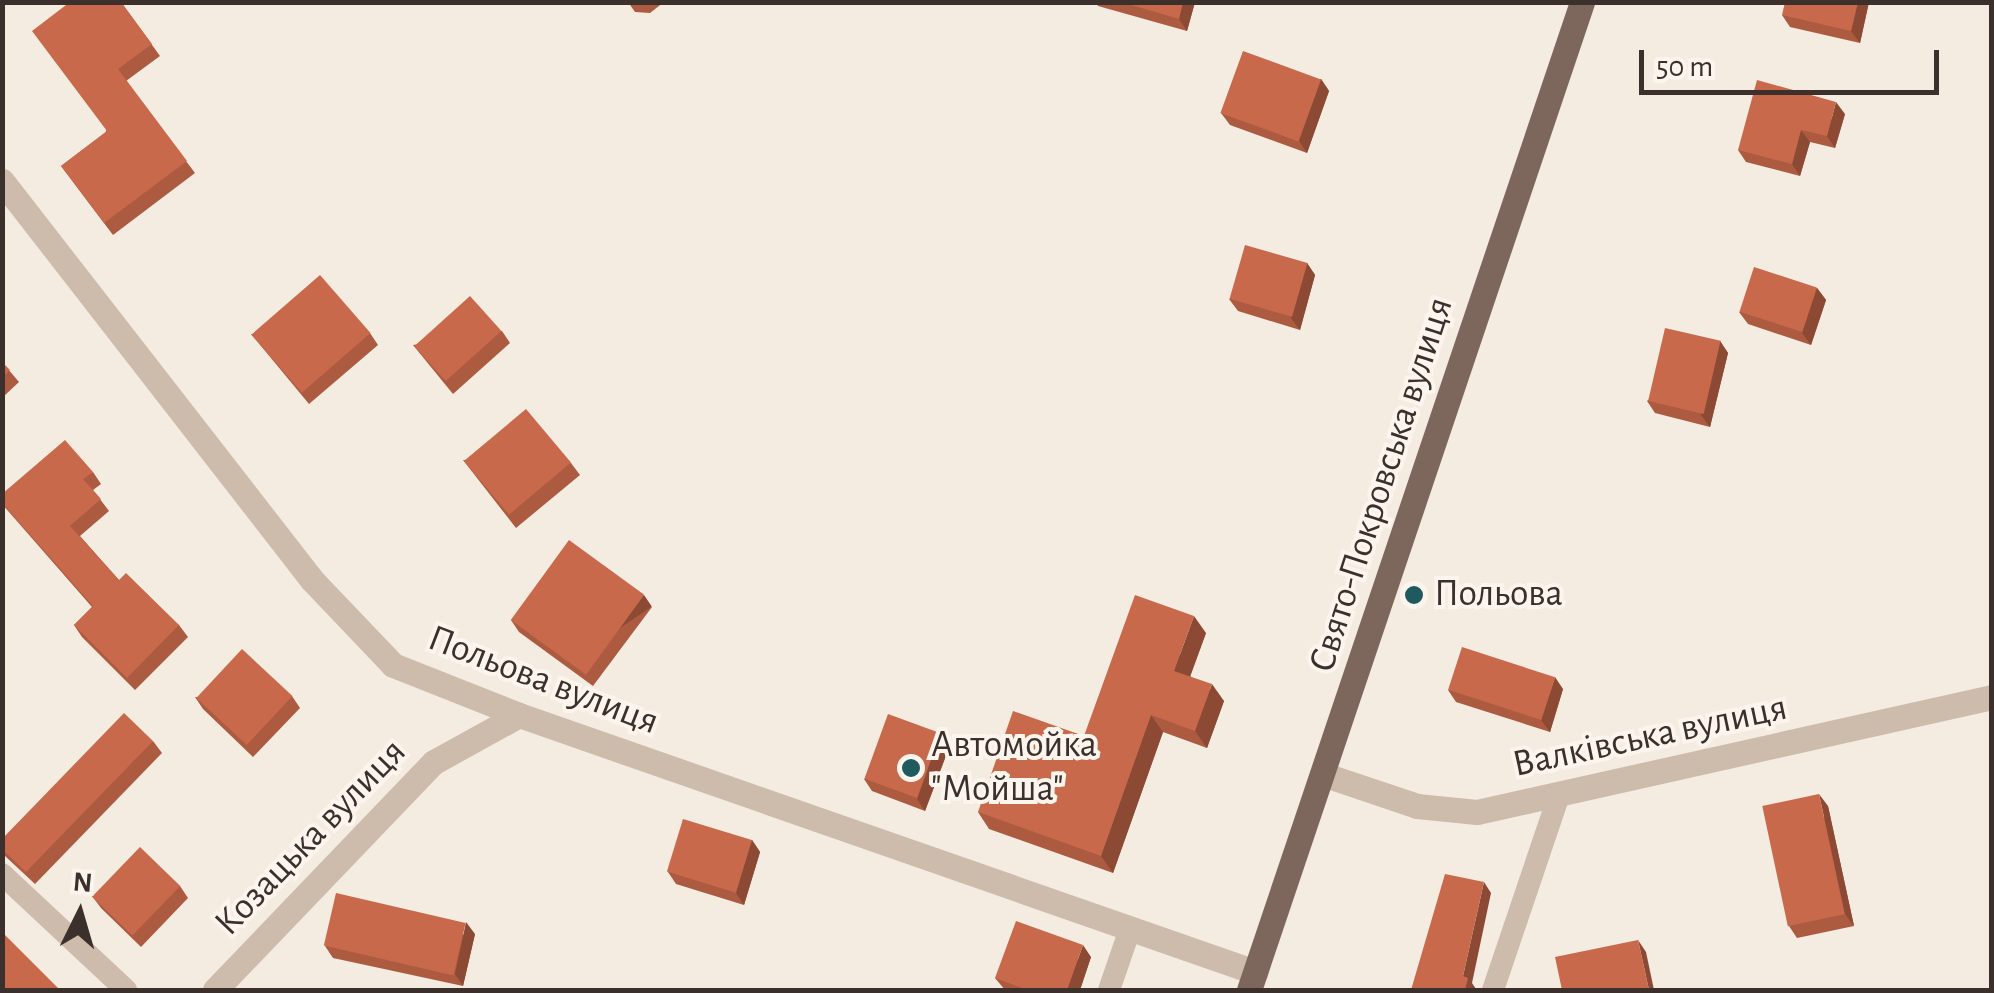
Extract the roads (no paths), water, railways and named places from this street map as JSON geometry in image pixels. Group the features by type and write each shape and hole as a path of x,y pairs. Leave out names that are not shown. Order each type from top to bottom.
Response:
{"main road":[{"name":"Свято-Покровська вулиця","path":"1252,981 1325,775 1582,2"}],"street":[{"name":"Польова вулиця","path":"2,181 312,580 393,665 518,716 1130,929 1252,981"},
{"name":"Валківська вулиця","path":"1325,775 1417,806 1477,812 1558,798 1992,698"},
{"name":"Козацька вулиця","path":"215,990 434,762 518,716"}],"lane":[{"path":"1493,990 1558,798"},
{"path":"2,874 126,990"},
{"path":"1109,990 1130,929"}],"place":[{"name":"Польова","path":"1414,595"},
{"name":"Автомойка \"Мойша\"","path":"911,768"}]}
